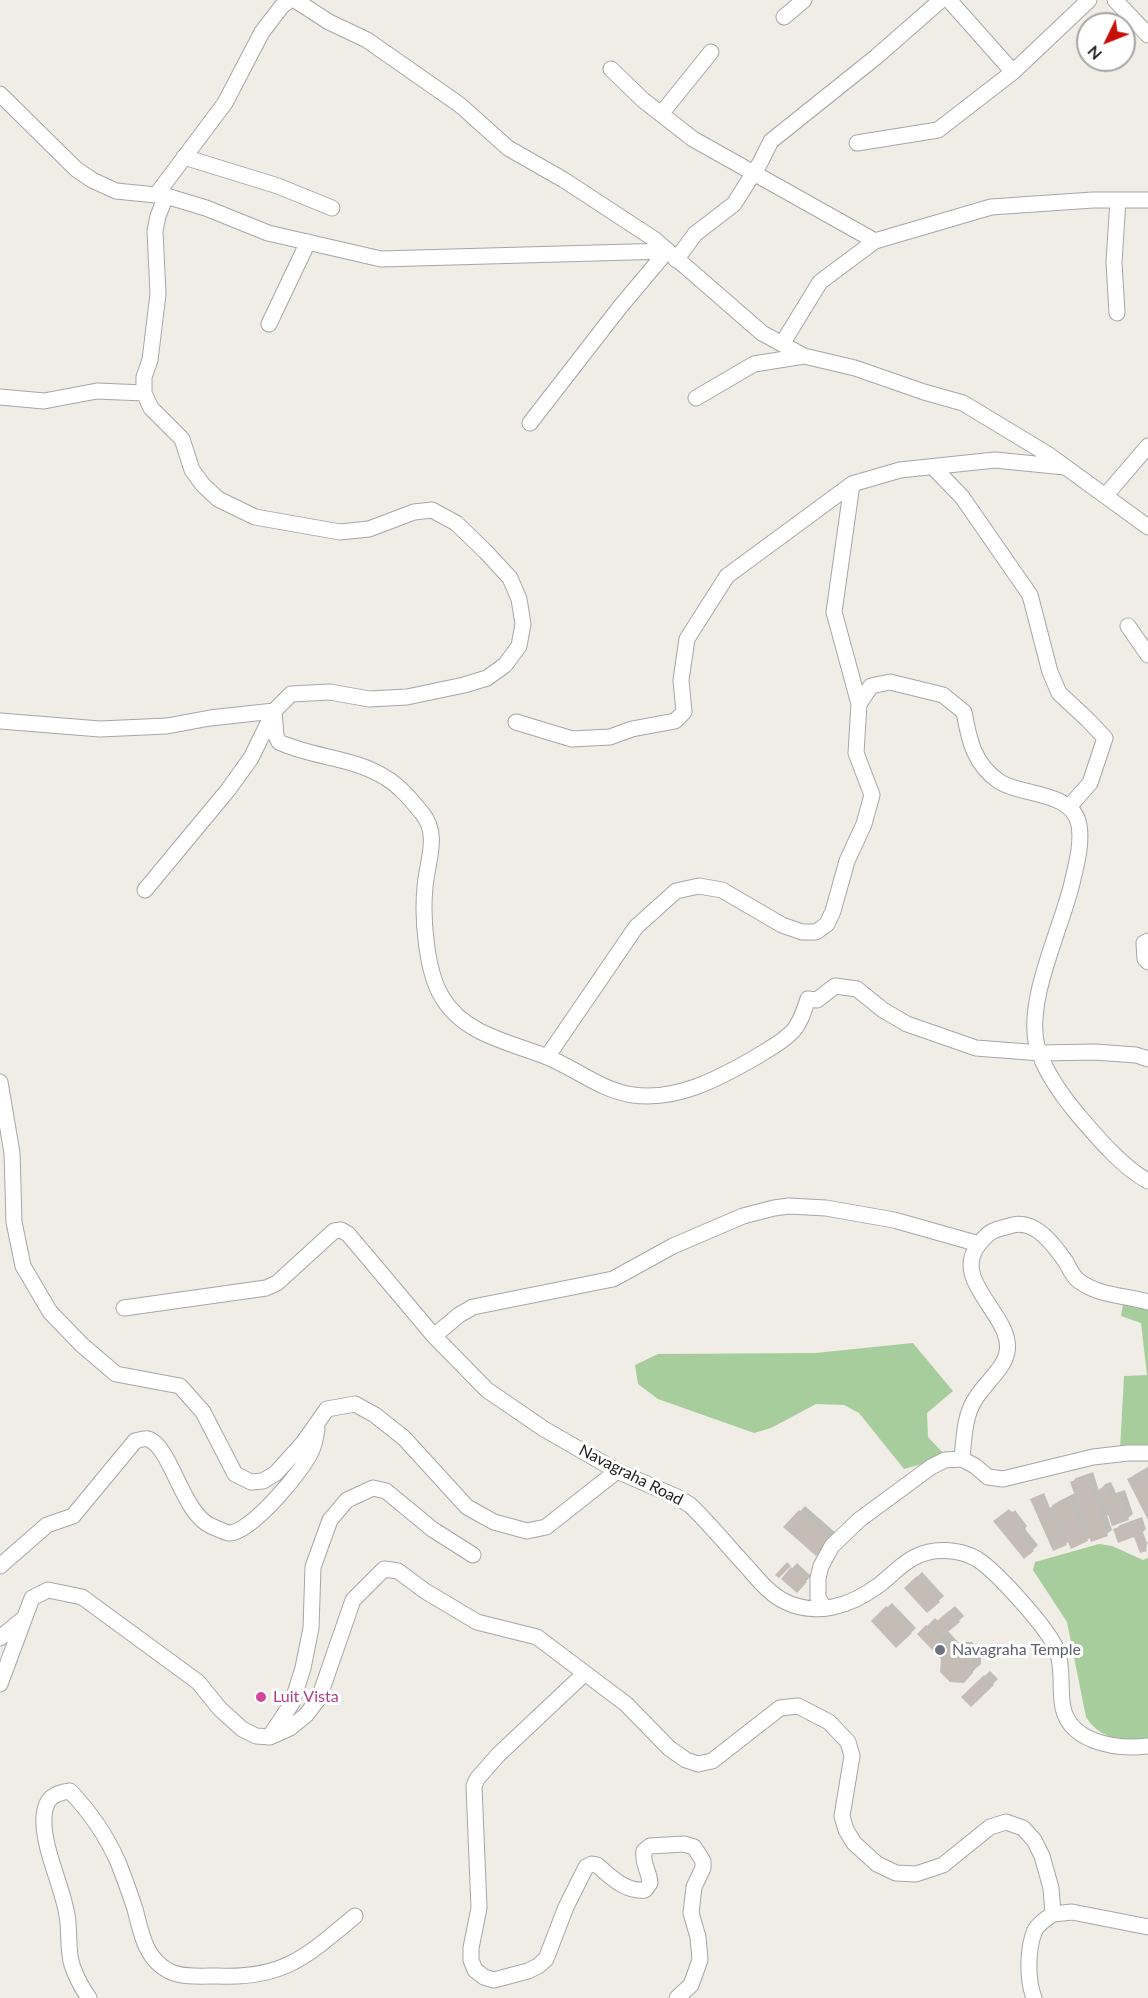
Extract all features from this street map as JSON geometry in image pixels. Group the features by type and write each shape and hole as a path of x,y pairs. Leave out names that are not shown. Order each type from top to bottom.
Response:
{"street":[{"path":"145,890 228,790 251,758 274,711 291,694 330,692 369,699 407,697 464,685 487,678 505,665 519,646 523,624 519,599 510,578 456,523 432,510 414,512 369,529 340,532 255,517 218,499 203,485 192,470 182,440 151,408 144,393 144,377 150,360 158,294 155,231 161,196 184,157 225,103 262,32 282,6 290,0"},
{"path":"295,0 329,21 367,40 420,75 460,105 508,148 564,180 654,239 762,333 804,356 855,368 963,404 1068,468 1148,526"},
{"path":"784,17 804,0"},
{"path":"530,423 620,307 671,255 734,204 771,141 876,57 941,0"},
{"path":"949,0 1013,72"},
{"path":"857,143 938,130 1013,72 1089,0"},
{"path":"1115,0 1148,35"},
{"path":"661,114 711,52"},
{"path":"611,69 643,100 693,139 874,241"},
{"path":"0,94 76,169 92,180 116,191 161,196 206,208 267,233 381,259 671,255"},
{"path":"184,157 279,186 332,208"},
{"path":"1117,313 1114,262 1118,200"},
{"path":"782,344 820,282 874,241 992,207 1148,200"},
{"path":"269,324 308,242"},
{"path":"696,398 754,364 804,356"},
{"path":"0,397 44,400 97,391 144,393"},
{"path":"1106,495 1148,446"},
{"path":"516,722 572,739 610,736 675,720 684,712 681,680 687,639 727,576 852,484 900,470 995,460 1068,468"},
{"path":"933,467 962,497 1030,595 1050,672 1059,693 1105,738 1089,783 1070,807"},
{"path":"547,1057 636,927 676,891 699,886 722,890 782,925 802,932 816,932 826,924 833,911 847,861 864,824 872,795 856,753 859,704 834,612 852,484"},
{"path":"1128,626 1148,656"},
{"path":"859,704 871,686 890,682 943,694 964,712 970,743 982,765 1000,783 1042,795 1070,807 1079,824 1079,851 1069,895 1041,984 1035,1017 1037,1046 1059,1091 1091,1130 1137,1175 1148,1181"},
{"path":"0,721 100,729 168,726 210,718 274,711"},
{"path":"274,711 276,736 279,742 293,749 368,768 388,778 423,814 433,841 424,888 426,936 433,979 451,1011 473,1028 547,1057 610,1089 641,1095 675,1094 697,1087 783,1041 800,1022 808,999 817,1000 835,986 857,990 883,1010 907,1024 976,1048 1041,1053 1095,1052 1136,1055 1148,1059"},
{"path":"1148,941 1144,943 1145,958 1148,962"},
{"path":"0,1082 3,1115 12,1154 14,1222 23,1266 50,1312 82,1345 116,1374 180,1386 202,1412 236,1474 251,1482 263,1481 276,1473 303,1443 327,1409 355,1404 375,1415 404,1438 467,1507 494,1522 527,1531 546,1527 617,1471"},
{"path":"434,1336 459,1315 473,1307 613,1280 673,1246 743,1216 774,1208 789,1206 826,1208 894,1220 979,1244"},
{"path":"962,1460 970,1408 1007,1353 1003,1331 976,1284 970,1263 972,1253 991,1230 1019,1224 1035,1228 1064,1259 1077,1280 1108,1295 1148,1302"},
{"name":"Navagraha Road","path":"124,1308 266,1288 277,1283 334,1231 341,1230 348,1234 434,1336 487,1390 507,1406 617,1471 690,1505 761,1582 782,1600 812,1609 824,1607 832,1609 878,1586 915,1557 925,1553 951,1551 975,1558 987,1567 1035,1617 1057,1650 1062,1703 1069,1723 1083,1736 1106,1745 1134,1748 1148,1746"},
{"path":"0,1566 47,1525 73,1516 135,1441 148,1439 158,1445 192,1509 209,1525 229,1533 244,1528 276,1498 313,1449 318,1424"},
{"path":"824,1607 818,1598 818,1578 820,1566 832,1546 859,1520 931,1467 945,1460 962,1460 975,1466 988,1477 1003,1479 1093,1457 1148,1453"},
{"path":"270,1737 292,1703 303,1668 311,1628 313,1567 330,1520 347,1500 373,1488 386,1491 432,1529 473,1555"},
{"path":"0,1684 32,1598 48,1590 82,1596 198,1682 242,1729 256,1736 270,1737 290,1728 306,1715 320,1698 353,1600 384,1569 398,1571 425,1591 477,1622 537,1637 626,1704 669,1748 686,1760 698,1764 712,1761 780,1708 798,1706 829,1722 848,1742 852,1756 842,1816 846,1830 854,1843 877,1864 896,1873 916,1874 943,1865 990,1827 1006,1822 1023,1828 1034,1840 1042,1856 1051,1888 1053,1914"},
{"path":"0,1638 23,1619"},
{"path":"584,1674 498,1755 477,1779 474,1786 479,1908 471,1948 471,1960 475,1970 483,1977 494,1980 538,1966 546,1959 566,1907 586,1867 592,1864 597,1865 625,1886 636,1891 645,1890 650,1883 650,1874 643,1861 644,1851 650,1846 684,1844 694,1847 704,1860 703,1868 694,1887 691,1913 698,1937 700,1960 691,1985 677,1998"},
{"path":"88,1998 72,1964 67,1915 45,1833 44,1816 48,1801 57,1792 69,1791 89,1811 104,1834 118,1862 149,1953 170,1972 238,1977 274,1972 314,1950 355,1916"},
{"path":"1034,1998 1030,1987 1032,1940 1036,1928 1053,1914 1072,1912 1148,1927"}],"green space":[{"path":"1123,1304 1148,1308 1148,1451 1120,1450 1124,1376 1147,1375 1141,1323 1121,1316"},
{"path":"913,1343 953,1391 927,1413 928,1437 947,1457 904,1469 859,1413 844,1405 816,1404 771,1428 754,1433 658,1399 638,1384 635,1365 658,1354 815,1353"},
{"path":"1099,1544 1112,1546 1143,1560 1148,1558 1148,1742 1121,1740 1105,1735 1086,1717 1067,1622 1033,1570 1035,1562"}],"building":[{"path":"1144,1471 1148,1479 1148,1520 1127,1479"},
{"path":"1088,1476 1108,1536 1091,1542 1070,1482"},
{"path":"1107,1486 1111,1497 1120,1494 1129,1520 1112,1526 1099,1489"},
{"path":"1042,1494 1067,1545 1053,1551 1030,1499"},
{"path":"1069,1498 1088,1541 1071,1549 1052,1505"},
{"path":"799,1510 832,1539 816,1556 783,1527"},
{"path":"1012,1511 1026,1530 1020,1534 1034,1551 1024,1559 993,1521 1004,1513 1006,1516"},
{"path":"1137,1521 1147,1551 1140,1553 1134,1537 1118,1543 1113,1529"},
{"path":"787,1562 791,1566 779,1578 775,1575"},
{"path":"791,1567 807,1582 797,1593 781,1579"},
{"path":"917,1576 940,1602 927,1613 904,1588"},
{"path":"886,1606 912,1633 896,1648 871,1621"},
{"path":"950,1610 960,1622 943,1636 933,1624"},
{"path":"926,1625 950,1649 964,1650 973,1659 973,1673 964,1683 950,1682 940,1672 941,1659 917,1634"},
{"path":"984,1675 994,1685 971,1707 961,1697"}],"place":[{"name":"Navagraha Temple","path":"940,1650"},
{"name":"Luit Vista","path":"261,1697"}]}
